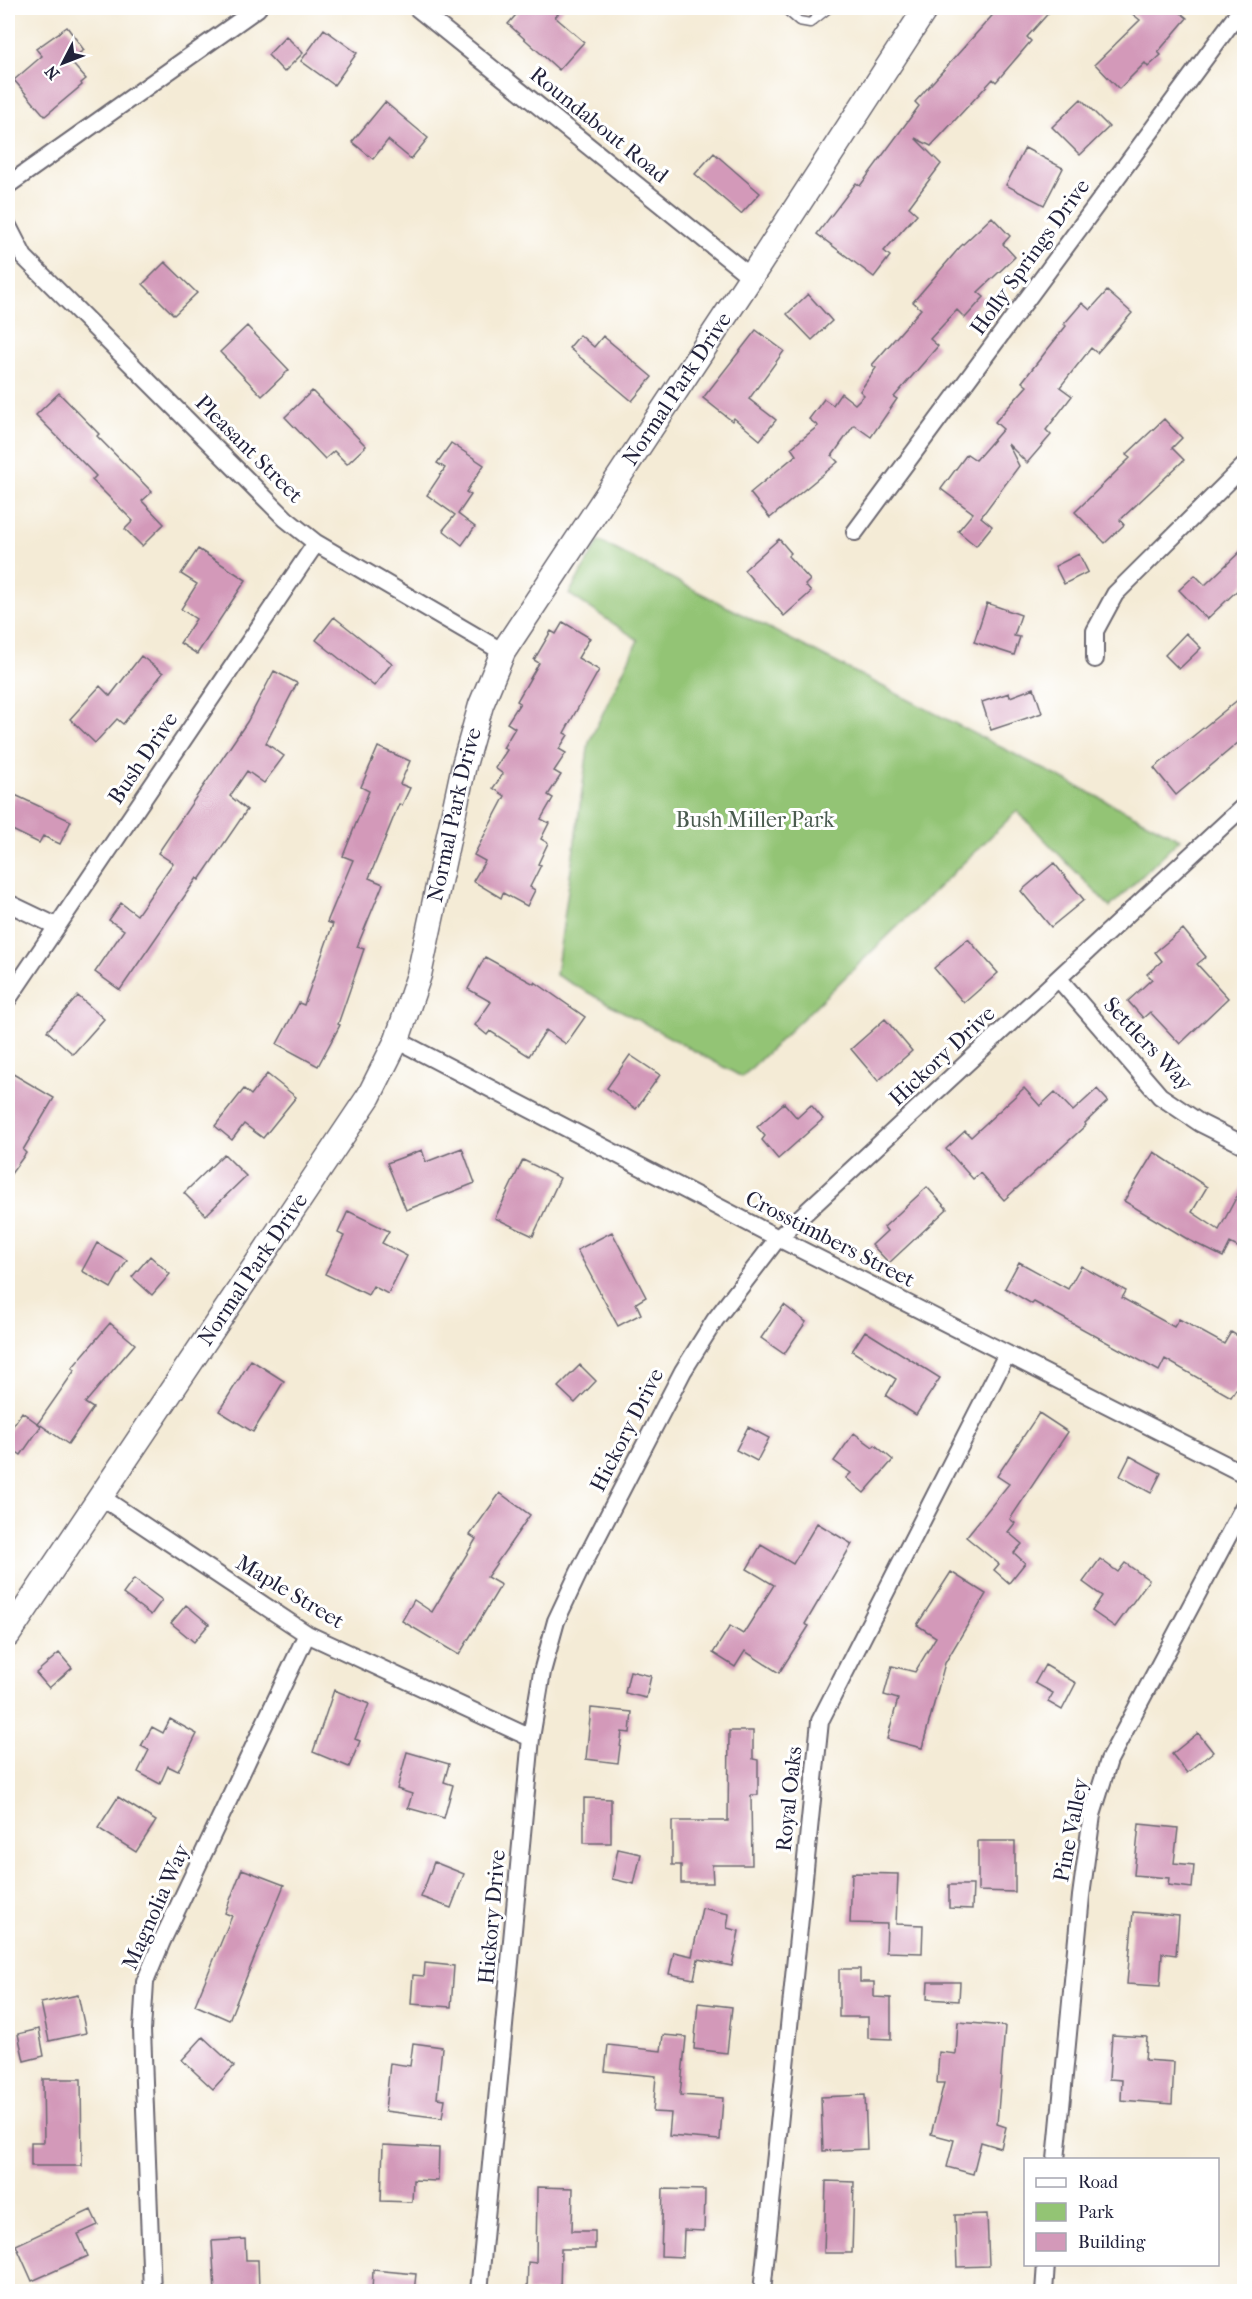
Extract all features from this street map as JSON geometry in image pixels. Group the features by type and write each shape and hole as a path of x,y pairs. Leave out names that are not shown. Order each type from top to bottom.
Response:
{"street":[{"path":"8,185 258,8"},
{"name":"Roundabout Road","path":"417,8 752,277"},
{"name":"Normal Park Drive","path":"8,1635 369,1096 397,1040 419,975 467,754 481,705 503,652 927,8"},
{"name":"Holly Springs Drive","path":"855,532 1242,8"},
{"name":"Pleasant Street","path":"8,226 24,257 286,519 316,543 503,652"},
{"path":"1095,659 1095,631 1114,594 1245,466"},
{"name":"Bush Drive","path":"8,999 316,543"},
{"name":"Hickory Drive","path":"479,2292 531,1738 542,1672 556,1621 579,1572 683,1371 715,1320 778,1238 1245,806"},
{"path":"8,903 56,926"},
{"name":"Settlers Way","path":"1059,979 1160,1096 1200,1123 1245,1146"},
{"name":"Crosstimbers Street","path":"397,1040 778,1238 1245,1474"},
{"name":"Royal Oaks","path":"762,2292 820,1721 1007,1354"},
{"name":"Maple Street","path":"101,1497 307,1634 531,1738"},
{"name":"Pine Valley","path":"1056,2158 1081,1896 1092,1815 1109,1760 1245,1506"},
{"name":"Magnolia Way","path":"152,2292 142,2030 145,1982 162,1941 307,1634"},
{"path":"1044,2292 1046,2266"}],"lane":[{"path":"784,8 800,21 810,23 829,8"}],"green space":[{"name":"Bush Miller Park","path":"599,541 1180,839 1110,907 1017,811 742,1077 556,975 589,742 638,640 569,594"}],"building":[{"path":"522,8 564,8 555,17 584,42 559,70 508,24"},
{"path":"999,8 1053,8 1027,37 1031,41 996,82 993,79 931,146 915,138 941,164 909,207 917,214 884,251 890,256 874,277 817,234 856,183 860,186 919,106 915,102"},
{"path":"1125,8 1175,8 1187,18 1158,52 1161,55 1148,67 1145,63 1119,89 1095,64 1140,20"},
{"path":"67,27 84,50 69,60 86,79 45,116 14,80 42,56 36,49"},
{"path":"324,29 357,53 334,85 301,61"},
{"path":"286,36 303,53 284,72 268,55"},
{"path":"1081,99 1109,127 1080,155 1052,127"},
{"path":"385,102 428,138 411,159 388,140 373,159 352,142"},
{"path":"1025,148 1063,168 1044,205 1006,185"},
{"path":"714,153 760,193 741,214 695,174"},
{"path":"992,217 1010,236 1003,244 1015,257 978,292 984,297 965,318 957,310 930,339 938,346 894,397 897,399 871,437 854,425 832,456 838,462 770,518 750,493 796,455 791,448 818,426 809,419 824,399 833,405 841,393 855,404 864,395 860,391 876,368 872,365 921,309 913,302 960,247"},
{"path":"165,262 197,293 174,315 143,284"},
{"path":"1107,291 1132,313 1097,353 1091,348 1060,387 1072,396 1046,430 1051,435 1027,463 1008,444 1019,466 981,517 992,526 976,546 958,531 973,513 941,489 967,454 976,460 1003,429 995,422 1027,386 1022,382 1066,326 1064,324 1082,303 1090,310"},
{"path":"808,294 832,321 812,340 787,314"},
{"path":"247,326 289,370 262,396 220,352"},
{"path":"756,330 784,351 749,399 776,420 760,440 734,418 732,421 703,398"},
{"path":"580,335 594,347 603,336 652,377 632,401 569,348"},
{"path":"312,391 366,446 347,464 334,451 325,459 285,417"},
{"path":"59,393 152,492 142,501 164,524 142,546 125,529 133,521 92,480 96,476 36,415"},
{"path":"1164,419 1182,438 1172,448 1184,460 1120,520 1124,525 1105,543 1075,512 1130,458 1126,455"},
{"path":"451,443 484,465 466,492 471,495 458,514 475,527 462,545 443,530 455,515 427,495 445,468 437,463"},
{"path":"779,539 791,553 788,556 810,580 805,585 811,592 784,616 744,570"},
{"path":"1245,547 1245,583 1207,619 1179,590 1195,575 1205,585"},
{"path":"198,549 246,580 197,654 180,643 196,619 181,609 197,584 181,574"},
{"path":"1079,554 1088,572 1064,584 1055,566"},
{"path":"987,603 1021,615 1014,636 1020,637 1014,655 974,642"},
{"path":"334,617 392,663 374,686 316,640"},
{"path":"563,622 590,638 578,658 599,670 564,733 568,735 559,749 566,753 554,771 561,775 548,795 553,798 541,819 549,823 541,839 548,843 538,864 541,865 530,887 535,890 527,906 503,893 501,898 473,881 485,861 474,855 505,796 493,788 503,774 495,768 507,750 503,748 515,728 507,723 520,703 517,701 539,663 534,660 551,631 556,634"},
{"path":"1186,633 1201,648 1179,669 1165,655"},
{"path":"141,656 163,673 123,724 117,719 95,743 70,719 100,686 110,696"},
{"path":"274,671 297,683 266,743 284,756 264,783 247,771 230,796 247,810 120,990 95,972 124,930 109,920 121,903 137,915 173,863 158,853 247,722"},
{"path":"1034,688 1042,713 991,730 982,702 1009,693 1010,697"},
{"path":"1245,694 1245,737 1176,795 1154,768"},
{"path":"378,747 410,761 400,784 410,788 402,805 399,804 369,878 383,884 357,947 364,949 338,1024 340,1025 318,1066 277,1044 299,1003 304,1005 333,924 327,922 353,860 343,856 369,791 361,787"},
{"path":"15,795 71,821 60,844 43,836 39,843 8,828 8,810"},
{"path":"1054,863 1084,900 1051,927 1021,891"},
{"path":"1183,929 1206,957 1197,964 1228,998 1180,1044 1150,1012 1143,1018 1128,1001 1152,979 1147,974 1162,961 1155,952"},
{"path":"968,939 998,973 964,1003 934,968"},
{"path":"485,957 534,984 535,982 585,1017 566,1044 546,1030 529,1056 490,1031 487,1035 475,1025 491,1002 468,989"},
{"path":"78,996 104,1019 73,1054 47,1031"},
{"path":"885,1019 912,1051 878,1081 851,1049"},
{"path":"630,1055 660,1075 636,1109 607,1088"},
{"path":"8,1071 54,1098 23,1150 26,1153 8,1178"},
{"path":"267,1074 296,1097 263,1138 244,1124 232,1140 215,1126 244,1089 251,1095"},
{"path":"1024,1088 1040,1106 1055,1092 1073,1111 1097,1089 1108,1101 1085,1123 1086,1125 1004,1200 980,1173 973,1179 946,1149 965,1131 971,1137"},
{"path":"784,1103 797,1118 811,1105 823,1119 778,1159 762,1140 765,1136 757,1127"},
{"path":"462,1148 475,1183 406,1210 387,1163 422,1150 426,1162"},
{"path":"1154,1152 1207,1187 1192,1212 1219,1230 1245,1181 1245,1251 1230,1243 1223,1257 1189,1240 1124,1201"},
{"path":"224,1154 246,1176 206,1215 184,1193"},
{"path":"523,1160 560,1178 533,1236 495,1218"},
{"path":"927,1187 947,1209 889,1263 872,1245 887,1231 884,1227"},
{"path":"348,1211 389,1231 382,1243 407,1256 388,1294 373,1286 368,1295 325,1274 344,1236 338,1233"},
{"path":"612,1232 646,1297 636,1303 641,1314 618,1326 577,1250"},
{"path":"97,1243 127,1260 111,1288 82,1271"},
{"path":"150,1256 170,1274 152,1295 132,1277"},
{"path":"1019,1262 1068,1289 1081,1266 1126,1291 1122,1298 1174,1327 1179,1319 1224,1344 1231,1332 1245,1340 1238,1351 1245,1355 1245,1394 1236,1389 1231,1397 1165,1359 1159,1371 1034,1302 1032,1304 1005,1288"},
{"path":"784,1305 806,1322 784,1354 761,1338"},
{"path":"110,1323 135,1344 85,1403 93,1408 68,1444 38,1423 75,1370 72,1368"},
{"path":"865,1331 940,1378 916,1415 886,1396 896,1379 852,1351"},
{"path":"251,1360 284,1381 253,1432 219,1411"},
{"path":"580,1365 596,1381 575,1403 558,1387"},
{"path":"22,1412 41,1426 21,1455 8,1446 8,1433"},
{"path":"1039,1413 1068,1432 1010,1519 1015,1523 1008,1532 1022,1544 1014,1553 1025,1563 1009,1583 994,1570 999,1564 966,1537 1009,1484 997,1476"},
{"path":"748,1427 769,1438 757,1461 736,1450"},
{"path":"854,1433 873,1447 875,1445 893,1460 864,1493 846,1478 851,1473 834,1461"},
{"path":"1130,1456 1161,1473 1151,1493 1120,1476"},
{"path":"500,1493 530,1515 487,1577 501,1585 459,1655 402,1621 414,1600 432,1612 476,1539 470,1535"},
{"path":"817,1523 852,1544 805,1624 809,1626 779,1673 745,1651 735,1667 713,1653 730,1626 743,1634 774,1585 747,1569 761,1545 793,1564"},
{"path":"1100,1559 1118,1572 1125,1563 1149,1580 1115,1627 1092,1611 1102,1596 1083,1582"},
{"path":"951,1572 986,1594 945,1663 922,1748 887,1739 898,1699 884,1695 892,1666 915,1672 936,1637 917,1625"},
{"path":"134,1579 162,1600 151,1615 123,1594"},
{"path":"186,1605 209,1624 194,1642 171,1623"},
{"path":"59,1653 72,1668 49,1688 36,1673"},
{"path":"1045,1665 1076,1683 1062,1710 1048,1702 1053,1693 1035,1683"},
{"path":"630,1671 651,1676 646,1698 625,1693"},
{"path":"334,1690 369,1704 355,1739 360,1741 349,1767 313,1752"},
{"path":"591,1708 632,1712 630,1733 622,1732 618,1763 586,1759"},
{"path":"170,1719 197,1734 178,1771 168,1766 160,1784 138,1772 149,1750 141,1746 152,1727 163,1733"},
{"path":"729,1731 753,1731 753,1759 758,1760 758,1795 751,1795 752,1865 712,1865 713,1883 681,1883 681,1865 672,1865 672,1821 728,1821"},
{"path":"1198,1733 1213,1752 1187,1773 1172,1754"},
{"path":"407,1752 449,1764 444,1782 453,1785 444,1818 408,1808 412,1794 397,1789"},
{"path":"118,1797 156,1821 136,1852 98,1828"},
{"path":"584,1798 611,1799 611,1843 584,1843"},
{"path":"1139,1824 1178,1828 1174,1863 1194,1865 1192,1888 1168,1885 1169,1878 1134,1875"},
{"path":"978,1841 1015,1841 1015,1892 978,1891"},
{"path":"618,1849 641,1854 634,1884 612,1879"},
{"path":"434,1862 464,1874 451,1908 421,1897"},
{"path":"242,1869 284,1885 229,2020 195,2005 232,1916 225,1913"},
{"path":"852,1873 898,1874 896,1924 923,1925 922,1953 886,1952 887,1924 850,1923"},
{"path":"949,1885 973,1885 972,1909 949,1908"},
{"path":"702,1908 729,1914 727,1928 739,1931 732,1966 698,1959 694,1979 669,1974 674,1952 692,1956"},
{"path":"1133,1912 1179,1916 1176,1955 1162,1953 1160,1986 1127,1984"},
{"path":"425,1963 454,1966 451,2007 411,2004 413,1975 424,1976"},
{"path":"839,1969 860,1969 860,1982 874,1982 874,1997 891,1998 891,2039 868,2038 868,2017 839,2017"},
{"path":"928,1982 960,1982 959,2001 927,1999"},
{"path":"78,1995 86,2033 49,2041 41,2003"},
{"path":"698,2003 732,2007 727,2053 694,2049"},
{"path":"958,2022 1005,2026 997,2124 1006,2127 1001,2148 981,2142 973,2174 947,2167 954,2140 931,2134 944,2083 937,2083 939,2052 956,2054"},
{"path":"39,2029 44,2056 24,2061 18,2034"},
{"path":"663,2035 686,2037 680,2095 723,2098 720,2140 669,2136 671,2113 653,2112 656,2076 605,2071 608,2045 661,2051"},
{"path":"1112,2035 1147,2037 1145,2060 1174,2062 1172,2104 1121,2100 1122,2080 1109,2079"},
{"path":"203,2037 234,2066 213,2089 182,2060"},
{"path":"413,2043 442,2047 437,2098 445,2099 442,2118 385,2111 390,2063 410,2066"},
{"path":"43,2079 81,2079 82,2166 31,2166 31,2142 44,2142"},
{"path":"865,2095 867,2149 823,2151 821,2097"},
{"path":"383,2145 439,2148 438,2181 413,2180 412,2202 381,2201"},
{"path":"826,2181 854,2182 852,2253 824,2253"},
{"path":"537,2187 573,2188 572,2231 595,2231 595,2249 561,2249 560,2292 527,2292 528,2262 536,2263"},
{"path":"663,2189 705,2190 704,2231 684,2230 683,2257 661,2256"},
{"path":"91,2210 98,2225 78,2234 88,2256 32,2281 16,2245"},
{"path":"987,2214 989,2266 957,2267 955,2215"},
{"path":"245,2239 246,2260 258,2260 259,2290 215,2292 212,2241"},
{"path":"373,2270 416,2274 414,2292 372,2292"}]}
